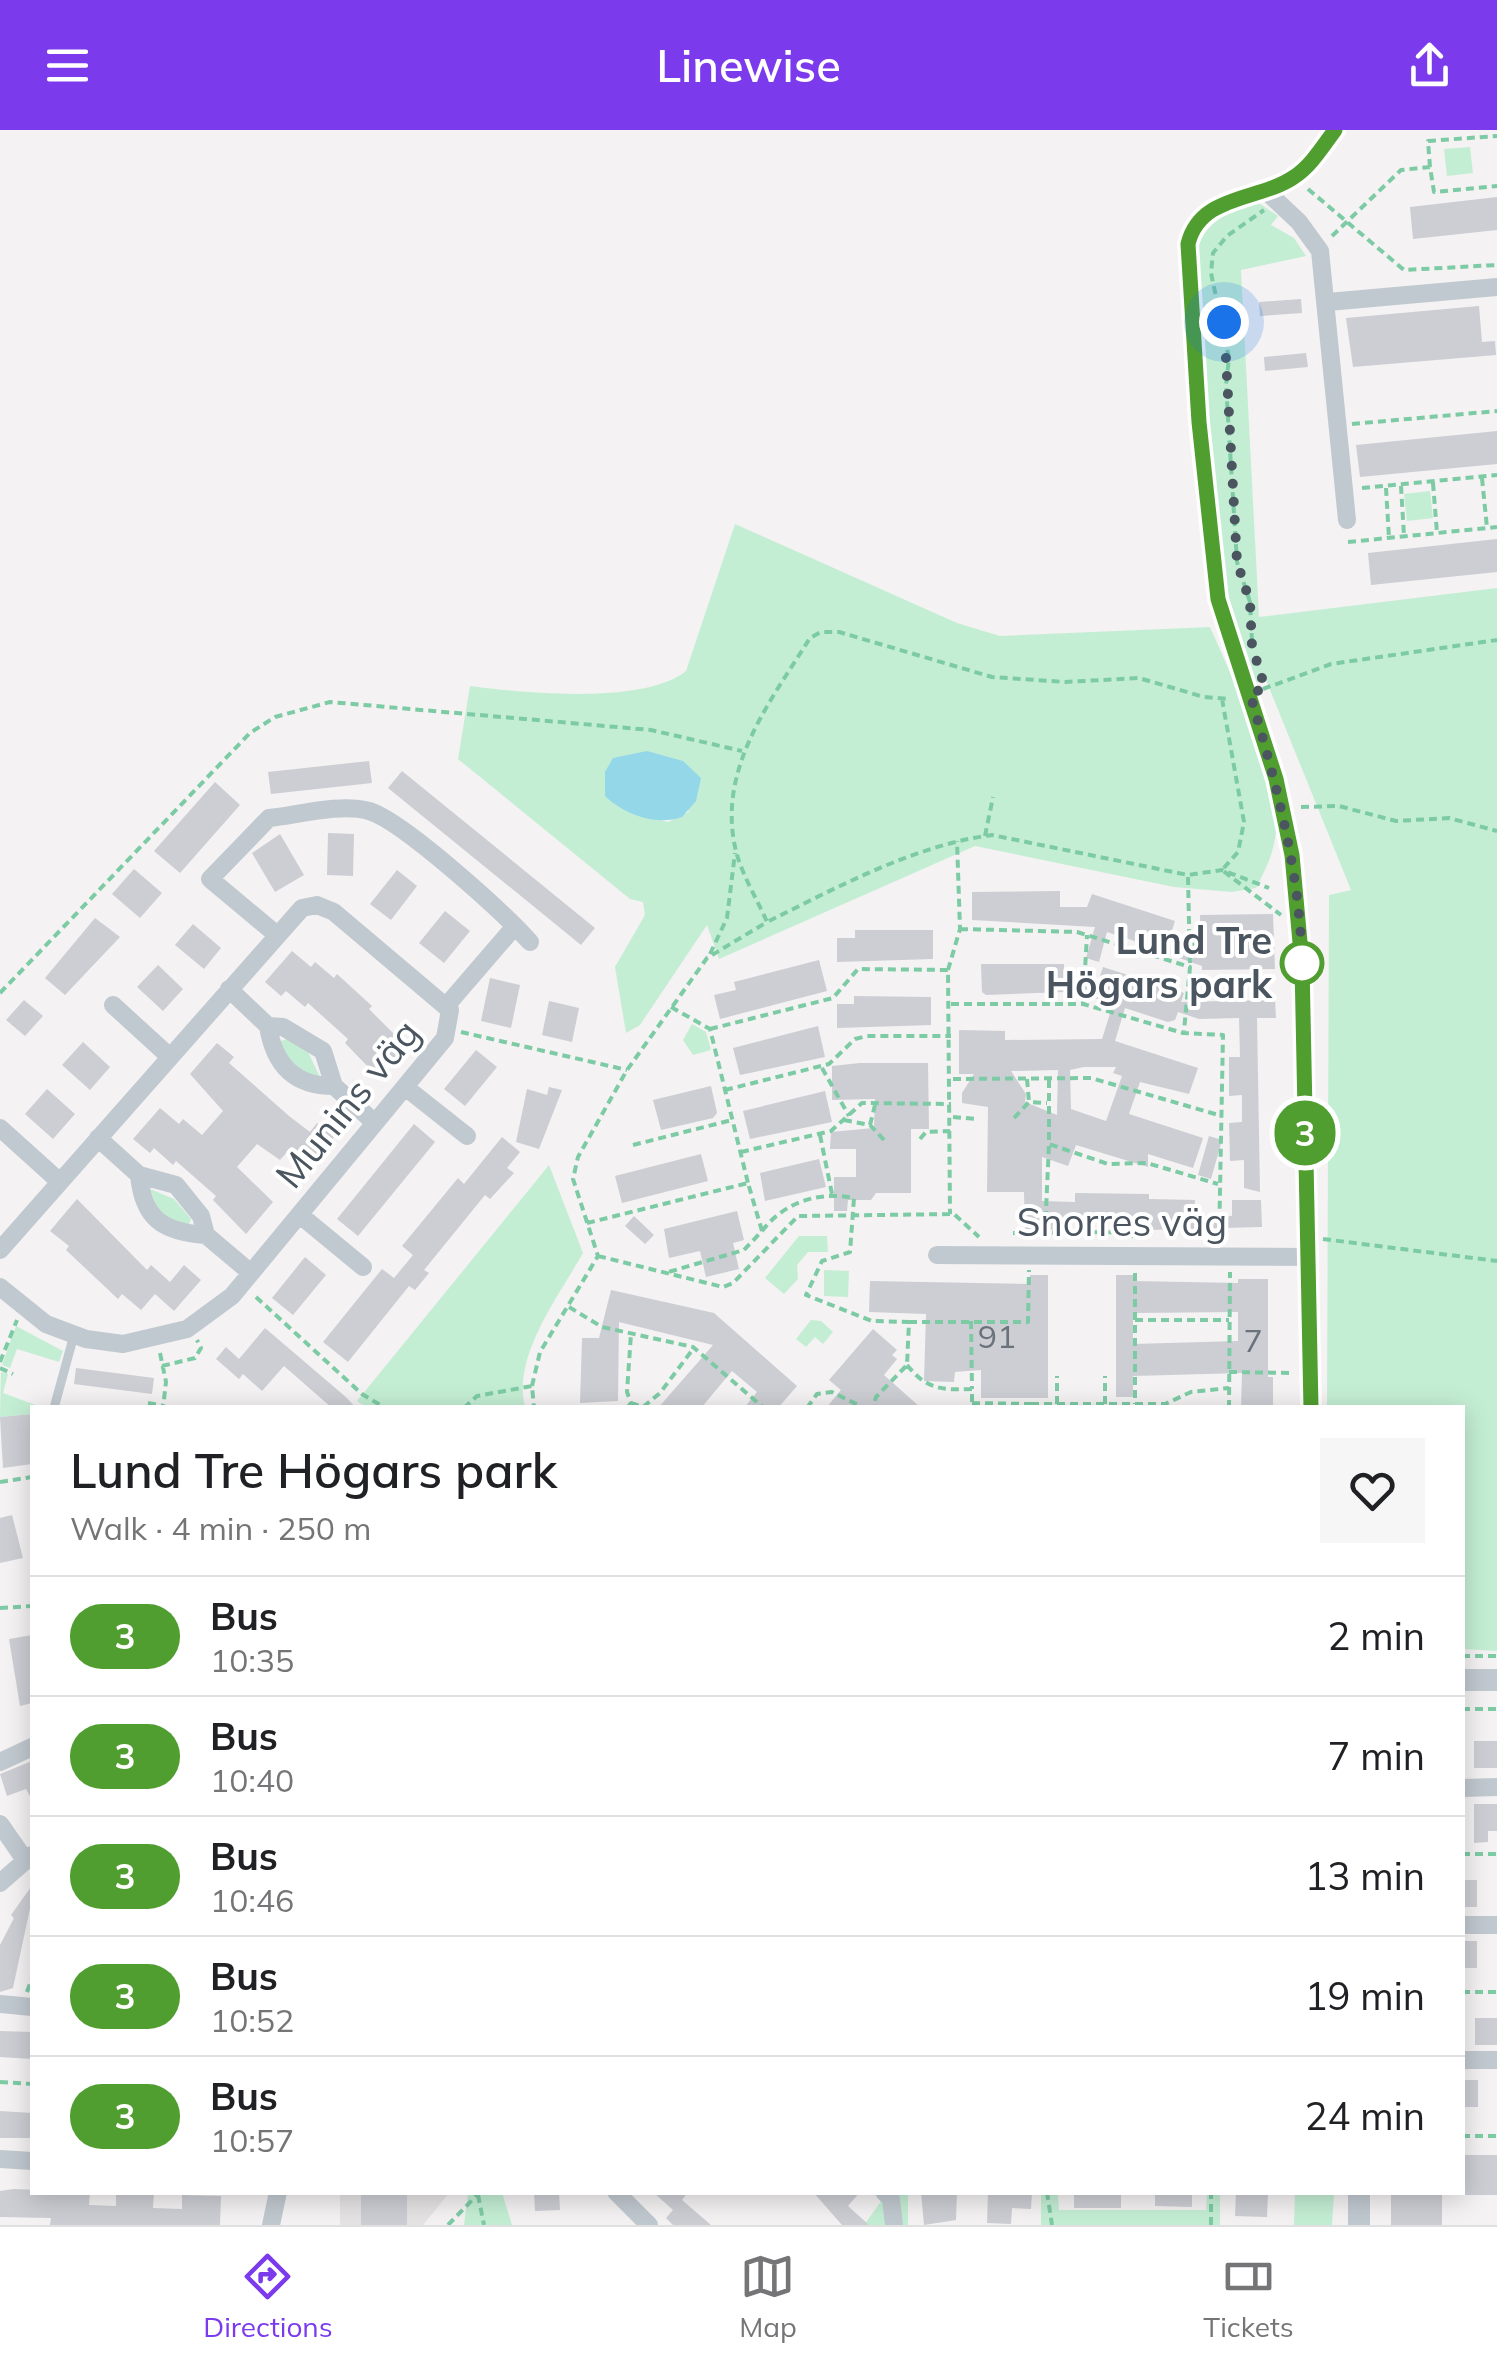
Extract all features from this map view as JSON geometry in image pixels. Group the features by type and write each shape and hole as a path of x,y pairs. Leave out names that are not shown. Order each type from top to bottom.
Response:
{"street":[{"path":"1311,1405 1302,964 1292,855 1258,691 1218,599 1188,274 1192,229 1207,212 1242,197 1270,195 1299,174 1335,130"},
{"path":"1270,195 1320,250 1347,520"},
{"path":"1328,302 1497,287"},
{"path":"277,935 210,879 268,818 356,810 371,812 398,830 502,910 530,942"},
{"name":"Munins väg","path":"0,1250 302,908 325,907 447,1005 452,1015 450,1029 405,1087 246,1279 187,1329 150,1341 123,1344 74,1335 23,1309 0,1287"},
{"path":"447,1005 515,926"},
{"path":"229,990 268,1026 272,1048 293,1076 308,1084 334,1086"},
{"path":"113,1005 170,1057"},
{"path":"268,1026 283,1027 324,1051 334,1086 376,1123"},
{"path":"405,1087 467,1136"},
{"path":"0,1128 60,1182"},
{"path":"98,1138 139,1174 176,1185 201,1216 206,1235 246,1279"},
{"path":"139,1174 148,1212 162,1227 206,1235"},
{"path":"300,1215 362,1267"},
{"name":"Snorres väg","path":"937,1254 1308,1257"},
{"path":"1465,1680 1497,1680"},
{"path":"0,1762 30,1748"},
{"path":"1465,1788 1497,1787"},
{"path":"0,1824 29,1857 0,1882"},
{"path":"1465,1925 1497,1925"},
{"path":"0,2004 30,2006"},
{"path":"1465,2060 1497,2060"},
{"path":"0,2160 30,2161"},
{"path":"271,2225 277,2195"},
{"path":"619,2195 649,2225"},
{"path":"887,2195 891,2200 894,2225"},
{"path":"1358,2225 1359,2195"}],"lane":[{"path":"55,1405 74,1335"}],"path":[{"path":"1497,136 1428,141 1434,192 1497,186"},
{"path":"1344,221 1401,170 1430,167"},
{"path":"1319,175 1307,190 1404,270 1497,265"},
{"path":"1252,646 1250,602 1237,562 1226,386 1230,358 1211,274 1213,253 1270,195"},
{"path":"1339,426 1497,411"},
{"path":"1344,490 1497,476"},
{"path":"1482,477 1487,528"},
{"path":"1433,481 1437,533"},
{"path":"1401,484 1404,536"},
{"path":"1386,486 1389,538"},
{"path":"1348,542 1497,527"},
{"path":"534,1405 532,1386 540,1352 598,1256 573,1180 574,1167 627,1070 707,958 727,918 736,876 734,797 742,751 810,638 822,632 839,632 992,677 1065,682 1139,678 1222,699 1258,691 1332,664 1497,640"},
{"path":"1258,691 1260,674"},
{"path":"1222,699 1244,822 1238,852 1222,870"},
{"path":"0,993 250,733 302,708 330,702 568,720 650,730 742,751"},
{"path":"984,836 993,797"},
{"path":"1283,810 1339,806 1396,821 1448,818 1497,831"},
{"path":"707,958 767,922 956,841 984,836 1188,876 1222,870 1269,888"},
{"path":"950,1214 948,970 960,929 956,841"},
{"path":"736,848 767,922"},
{"path":"1222,870 1284,917"},
{"path":"1183,1033 1189,1002 1188,876"},
{"path":"960,929 1087,935 1190,967"},
{"path":"1083,1004 1087,935"},
{"path":"1190,945 1204,944"},
{"path":"671,1007 710,1029 834,998 858,969 948,970"},
{"path":"1189,1002 1204,998 1206,992"},
{"path":"951,1004 1083,1004 1183,1033 1223,1035 1218,1184 1230,1320 1228,1405"},
{"path":"450,1029 627,1070"},
{"path":"710,1029 762,1231"},
{"path":"725,1090 821,1066 856,1039 867,1036 951,1036"},
{"path":"821,1066 847,1118 870,1124 884,1140"},
{"path":"950,1079 1109,1080 1222,1116"},
{"path":"1014,1118 1029,1102 1027,1079"},
{"path":"1046,1232 1049,1079"},
{"path":"1029,1102 1049,1103"},
{"path":"741,1152 820,1134 847,1118 862,1103 950,1104"},
{"path":"870,1124 876,1103"},
{"path":"950,1117 978,1119"},
{"path":"633,1145 732,1120"},
{"path":"920,1140 926,1132 950,1131"},
{"path":"820,1134 832,1194"},
{"path":"1049,1144 1108,1164 1147,1163 1218,1184"},
{"path":"586,1223 748,1183"},
{"path":"662,1274 744,1250 782,1208 832,1194 854,1198 850,1252 822,1261 806,1295 872,1322 1028,1322 1029,1255"},
{"path":"1014,1233 1132,1232 1136,1404"},
{"path":"246,1279 362,1394 380,1405"},
{"path":"568,1306 602,1327 693,1348 760,1405"},
{"path":"13,1374 0,1365 23,1309"},
{"path":"1135,1320 1230,1320"},
{"path":"971,1321 972,1405"},
{"path":"874,1405 876,1397 907,1365 910,1322"},
{"path":"629,1405 631,1334"},
{"path":"162,1366 195,1358 201,1348 198,1340"},
{"path":"646,1405 693,1348"},
{"path":"160,1353 164,1405"},
{"path":"907,1365 921,1383 937,1390 972,1389"},
{"path":"1229,1372 1294,1371 1295,1390"},
{"path":"1057,1376 1057,1404"},
{"path":"1105,1376 1105,1404"},
{"path":"468,1405 478,1396 532,1386"},
{"path":"1100,1405 1165,1404 1191,1392 1229,1388"},
{"path":"809,1405 816,1394 832,1392 858,1405"},
{"path":"148,1403 156,1405"},
{"path":"1044,1405 1076,1405"},
{"path":"0,1482 30,1477"},
{"path":"0,1608 30,1606"},
{"path":"16,1607 19,1617"},
{"path":"1465,1656 1497,1656"},
{"path":"1465,1709 1497,1709"},
{"path":"1465,1854 1497,1854"},
{"path":"1465,1992 1497,1992"},
{"path":"0,2082 30,2084"},
{"path":"1465,2136 1497,2136"},
{"path":"448,2225 477,2195"},
{"path":"478,2195 484,2225"},
{"path":"1047,2195 1052,2225"},
{"path":"1211,2195 1211,2225"}],"shaded area":[{"path":"340,2195 447,2195 423,2225 340,2225"}],"green space":[{"path":"1470,147 1473,173 1447,176 1444,149"},
{"path":"1259,203 1278,216 1271,225 1294,238 1306,256 1241,270 1259,617 1497,588 1497,1651 1465,1649 1465,1405 1327,1405 1329,895 1351,890 1266,680 1255,683 1231,613 1217,510 1195,257 1203,235 1236,210"},
{"path":"1430,491 1433,518 1407,521 1404,494"},
{"path":"735,524 957,623 1000,636 1210,627 1252,728 1270,784 1276,831 1271,854 1256,888 1232,892 1174,887 975,846 719,959 707,925 640,1025 626,1033 615,967 645,915 643,902 630,899 458,759 470,686 550,693 613,693 667,682 686,671","holes":["626,811 690,811 668,822"]},
{"path":"692,1024 706,1032 711,1050 693,1055 683,1040"},
{"path":"287,1039 308,1052 320,1077 295,1068 278,1042"},
{"path":"549,1165 583,1253 531,1347 525,1367 525,1405 363,1405 357,1401"},
{"path":"150,1189 174,1199 191,1219 188,1228 160,1215"},
{"path":"799,1236 827,1236 828,1252 808,1252 797,1265 798,1279 784,1294 765,1278"},
{"path":"824,1270 849,1271 848,1297 824,1296"},
{"path":"811,1320 821,1321 833,1332 823,1344 815,1337 806,1347 796,1339"},
{"path":"16,1326 63,1351 59,1362 17,1349 10,1368 2,1365"},
{"path":"1,1372 8,1374 3,1393 36,1405 30,1405 30,1414 0,1417"},
{"path":"468,2195 503,2195 512,2225 464,2225"},
{"path":"886,2195 908,2195 908,2225 864,2225"},
{"path":"1041,2195 1058,2195 1059,2210 1206,2210 1207,2195 1220,2195 1220,2225 1041,2225"},
{"path":"1295,2195 1334,2195 1332,2225 1294,2225"}],"water":[{"path":"647,751 683,761 701,778 696,801 682,817 641,817 605,796 605,772 613,758"}],"building":[{"path":"1497,197 1497,230 1413,239 1410,207"},
{"path":"1301,299 1302,313 1260,316 1259,302"},
{"path":"1479,306 1482,342 1495,341 1496,355 1353,367 1346,318"},
{"path":"1306,353 1308,367 1265,371 1264,357"},
{"path":"1497,431 1497,464 1360,477 1356,445"},
{"path":"1497,539 1497,572 1371,585 1368,553"},
{"path":"369,761 372,783 271,794 268,772"},
{"path":"402,771 595,928 581,945 388,788"},
{"path":"215,782 240,805 180,873 154,851"},
{"path":"328,833 354,834 353,876 327,875"},
{"path":"280,834 304,875 275,892 252,853"},
{"path":"134,869 162,893 140,918 112,894"},
{"path":"397,870 417,886 391,920 370,904"},
{"path":"1060,891 1060,907 1087,907 1092,894 1175,921 1165,951 1107,932 1099,962 1086,958 1095,927 972,920 972,892"},
{"path":"445,911 470,931 444,963 419,943"},
{"path":"1273,914 1275,969 1202,970 1202,966 1168,954 1172,941 1201,951 1200,915"},
{"path":"95,918 120,937 65,995 45,978"},
{"path":"193,924 221,948 204,969 175,945"},
{"path":"855,930 933,930 933,959 837,962 837,938 855,938"},
{"path":"292,951 311,967 315,962 334,978 337,974 372,1006 369,1009 405,1045 378,1077 345,1043 348,1039 308,1003 305,1007 286,991 281,996 265,982"},
{"path":"819,960 827,991 720,1019 714,995 736,990 734,982"},
{"path":"981,964 1064,964 1064,992 986,995 982,992"},
{"path":"158,965 183,989 163,1011 137,987"},
{"path":"1103,967 1184,993 1181,1002 1275,1000 1276,1018 1257,1018 1260,1192 1244,1188 1244,1160 1230,1161 1229,1123 1242,1122 1242,1095 1229,1096 1229,1057 1240,1057 1239,1018 1199,1019 1178,1012 1175,1020 1168,1022 1125,1008 1115,1041 1198,1068 1189,1094 1140,1082 1129,1114 1203,1138 1193,1168 1148,1154 1148,1167 1076,1145 1068,1166 1042,1157 1042,1201 1075,1202 1075,1193 1149,1194 1149,1199 1195,1200 1194,1214 1232,1216 1232,1200 1261,1200 1262,1227 1148,1230 1148,1223 1062,1222 1062,1230 1025,1229 1024,1192 987,1192 988,1107 962,1103 962,1093 974,1074 959,1074 959,1030 1005,1031 1005,1040 1102,1039 1113,1004 1067,989 1097,986","holes":["1116,1067 1113,1073 1122,1076 1106,1121 1071,1109 1070,1070","1058,1070 1057,1115 1025,1102 1026,1094 1011,1071"]},
{"path":"490,978 520,985 511,1028 481,1021"},
{"path":"854,996 931,997 931,1025 837,1028 837,1004 854,1004"},
{"path":"24,1000 43,1016 25,1036 6,1020"},
{"path":"549,1001 579,1008 572,1042 542,1035"},
{"path":"818,1026 825,1057 740,1075 733,1048"},
{"path":"83,1042 110,1067 90,1090 62,1065"},
{"path":"217,1043 234,1057 229,1063 289,1116 310,1132 317,1123 334,1137 307,1168 287,1152 280,1160 257,1144 237,1167 273,1202 246,1234 213,1200 216,1196 176,1161 173,1165 154,1148 150,1153 133,1139 160,1108 179,1124 183,1119 202,1135 223,1111 190,1074"},
{"path":"476,1050 497,1067 465,1106 444,1089"},
{"path":"928,1063 929,1129 911,1129 911,1193 876,1193 871,1200 848,1200 847,1211 834,1211 834,1177 856,1177 856,1149 830,1149 831,1132 874,1128 875,1099 832,1100 832,1066"},
{"path":"711,1086 717,1113 713,1118 661,1130 653,1100"},
{"path":"549,1087 562,1090 539,1149 516,1142 527,1089 547,1095"},
{"path":"47,1089 75,1114 53,1139 25,1114"},
{"path":"825,1091 832,1122 750,1139 743,1111"},
{"path":"414,1124 435,1142 358,1236 337,1219"},
{"path":"1209,1136 1222,1140 1211,1179 1198,1175"},
{"path":"502,1137 520,1152 507,1168 514,1173 490,1199 485,1195 424,1270 429,1273 415,1290 409,1286 348,1362 323,1342 382,1269 394,1278 413,1255 402,1246 458,1178 464,1184"},
{"path":"701,1154 708,1181 622,1203 615,1176"},
{"path":"819,1159 826,1187 765,1201 760,1173"},
{"path":"77,1199 147,1270 151,1265 170,1282 184,1265 201,1280 174,1311 155,1294 141,1310 122,1294 118,1299 66,1250 69,1246 50,1231"},
{"path":"737,1211 744,1240 733,1243 739,1269 706,1277 700,1251 669,1258 664,1229"},
{"path":"634,1216 654,1235 645,1244 625,1226"},
{"path":"305,1257 326,1275 293,1315 272,1298"},
{"path":"1030,1275 1048,1275 1048,1398 981,1398 981,1370 955,1372 954,1382 924,1381 926,1314 869,1312 870,1281 1030,1284"},
{"path":"1116,1275 1133,1275 1133,1281 1238,1283 1238,1279 1268,1279 1268,1377 1273,1377 1273,1405 1241,1405 1242,1373 1133,1376 1133,1397 1116,1397","holes":["1238,1312 1238,1341 1133,1344 1133,1313"]},
{"path":"611,1290 714,1313 797,1386 781,1405 746,1405 757,1392 732,1371 704,1405 661,1405 713,1345 619,1322 618,1401 580,1403 582,1338 599,1338"},
{"path":"265,1328 353,1405 329,1405 284,1366 262,1391 243,1374 239,1379 216,1359 226,1347 239,1359"},
{"path":"873,1329 897,1350 892,1355 897,1359 884,1375 918,1405 828,1405 841,1390 829,1380"},
{"path":"76,1368 154,1378 152,1394 74,1384"},
{"path":"30,1414 30,1464 3,1468 0,1417"},
{"path":"12,1515 23,1558 0,1563 0,1518"},
{"path":"30,1635 30,1704 20,1706 9,1639"},
{"path":"1474,1741 1497,1741 1497,1768 1474,1768"},
{"path":"30,1762 30,1796 26,1789 7,1796 0,1774"},
{"path":"1474,1804 1497,1804 1497,1831 1488,1831 1488,1842 1474,1843"},
{"path":"1465,1880 1477,1880 1477,1907 1465,1907"},
{"path":"30,1888 30,1908 13,1988 0,1992 0,1945 14,1918 11,1915"},
{"path":"1465,1941 1477,1941 1477,1968 1465,1968"},
{"path":"1475,2018 1497,2018 1497,2045 1475,2045"},
{"path":"0,2031 30,2032 30,2059 0,2057"},
{"path":"1465,2080 1478,2080 1478,2107 1465,2107"},
{"path":"0,2111 30,2113 30,2138 0,2138"},
{"path":"1465,2155 1497,2155 1497,2195 1465,2195"},
{"path":"0,2191 90,2195 89,2205 116,2206 116,2195 154,2195 153,2208 182,2209 182,2195 221,2196 220,2225 50,2225 51,2218 0,2217"},
{"path":"361,2195 407,2195 407,2225 361,2225"},
{"path":"534,2195 559,2195 560,2210 535,2211"},
{"path":"656,2195 686,2195 682,2200 711,2225 673,2225 666,2218 673,2210"},
{"path":"816,2195 857,2195 848,2206 869,2225 842,2225"},
{"path":"921,2195 957,2195 956,2220 924,2225"},
{"path":"988,2195 1032,2195 1031,2209 1012,2208 1011,2224 987,2223"},
{"path":"1074,2195 1121,2195 1121,2208 1074,2208"},
{"path":"1155,2195 1192,2195 1192,2207 1155,2206"},
{"path":"1236,2195 1268,2195 1267,2217 1235,2216"},
{"path":"1391,2195 1442,2195 1442,2225 1391,2225"}],"bus line":[{"name":"3","path":"1311,1405 1302,964 1292,855 1276,779 1218,599 1199,422 1188,244 1192,229 1207,212 1285,183 1299,174 1335,130"}],"place":[{"name":"Lund Tre Högars park","path":"1302,963"}],"route":[{"path":"1224,322 1230,358 1226,386 1237,562 1250,602 1252,646 1265,688 1250,694 1276,779 1292,855 1302,963"}]}
